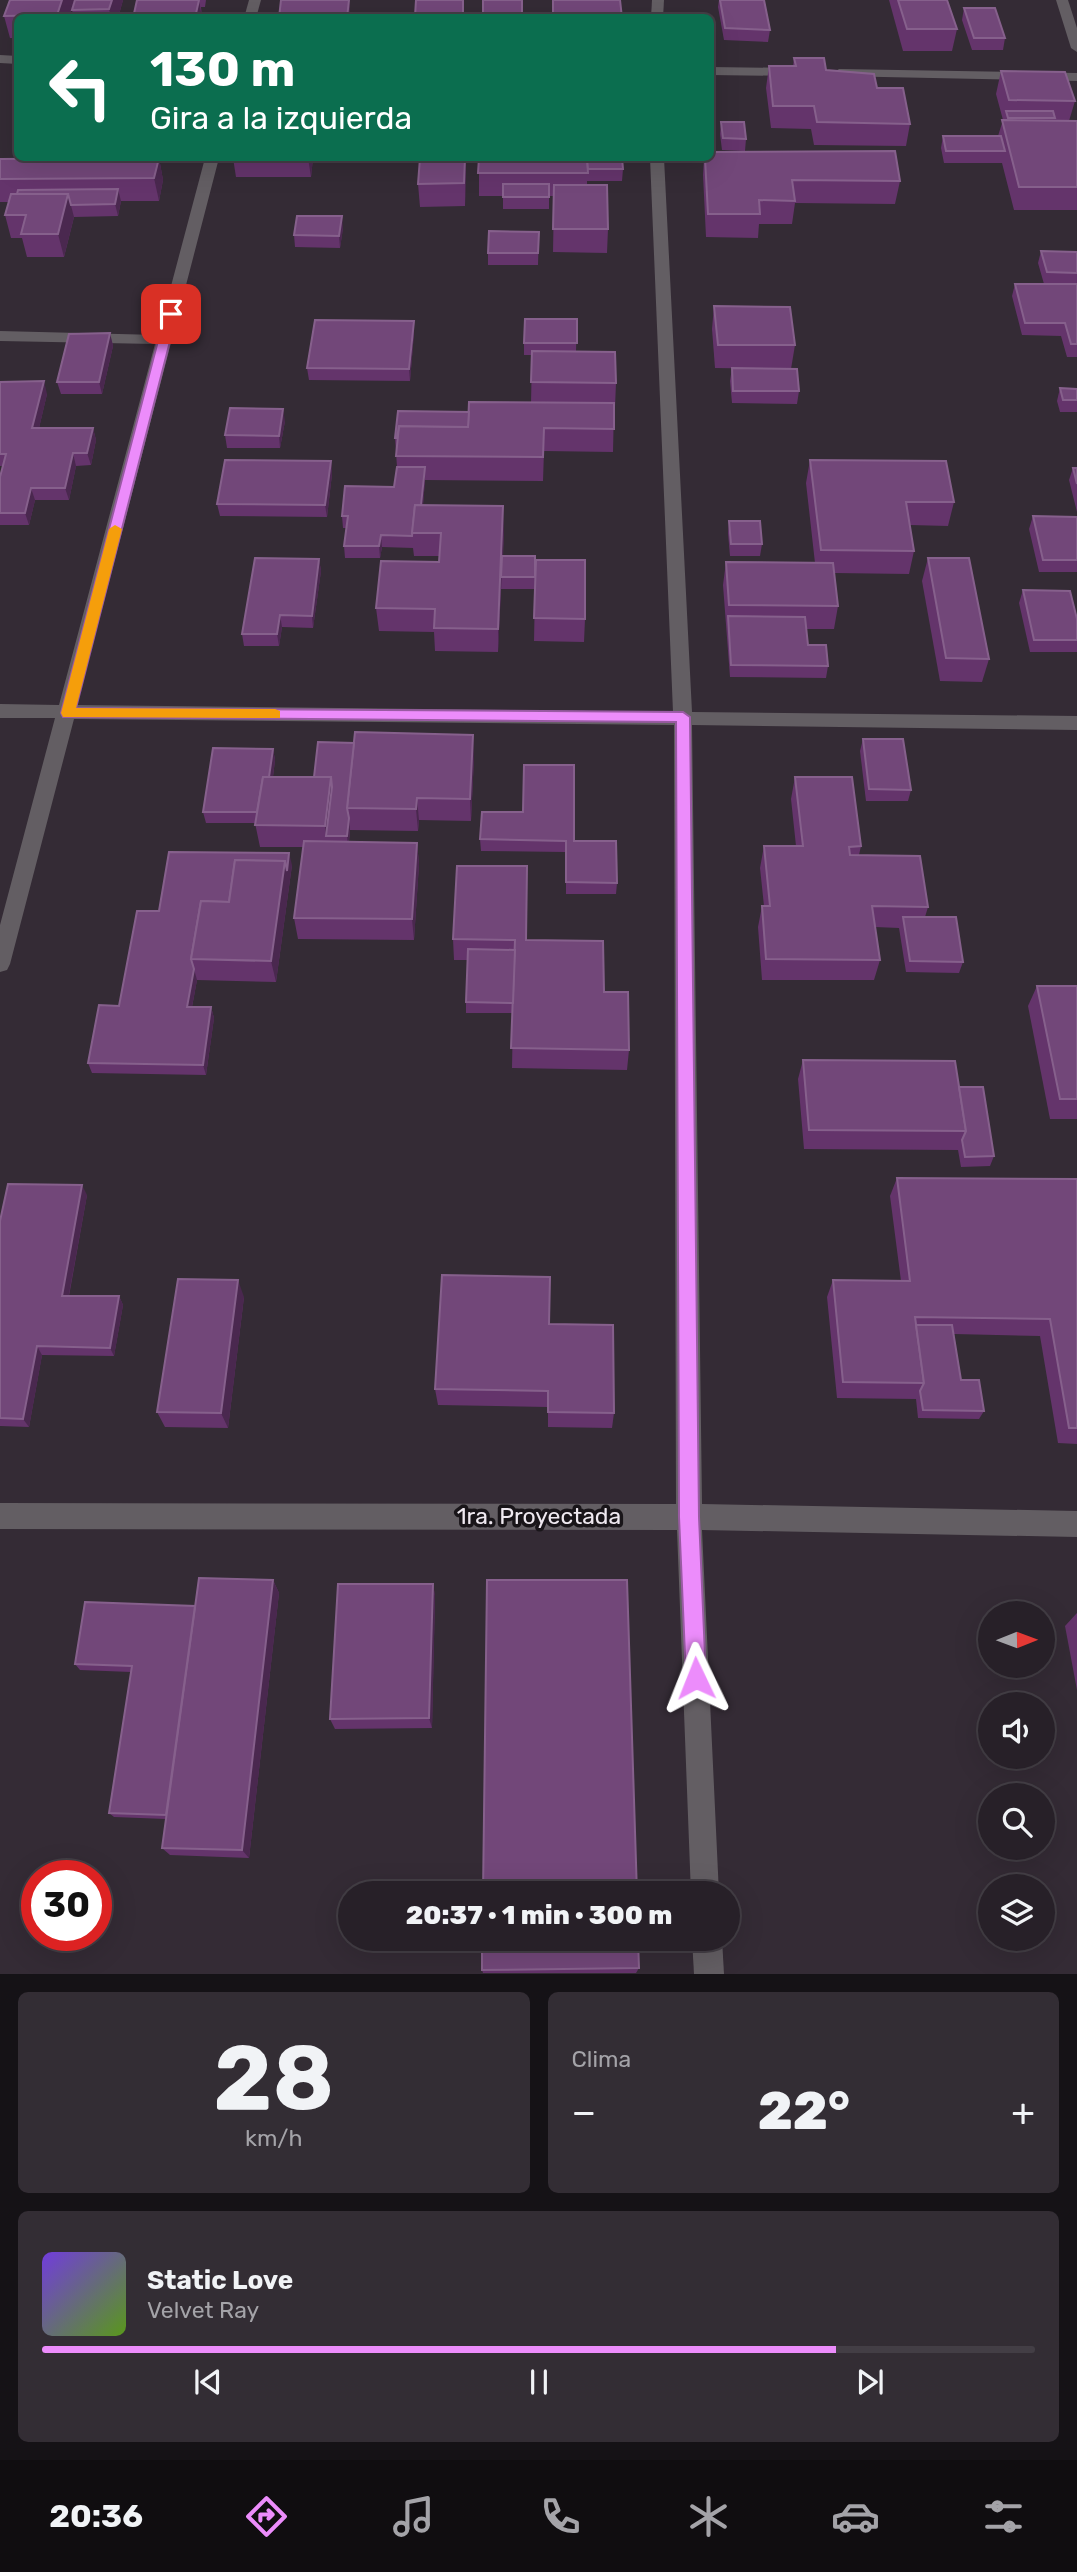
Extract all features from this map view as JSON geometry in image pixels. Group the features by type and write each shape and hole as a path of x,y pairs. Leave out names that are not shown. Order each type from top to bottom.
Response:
{"street":[{"path":"1062,0 1077,48"},
{"path":"714,71 1077,77"},
{"path":"0,964 211,161"},
{"path":"657,161 683,717 689,1517 704,1881"},
{"path":"0,336 164,340"},
{"path":"0,711 1077,723"},
{"name":"1ra. Proyectada","path":"0,1516 689,1517 1077,1524"},
{"path":"708,1951 709,1973"}],"building":[{"path":"10,0 62,0 57,14 4,16"},
{"path":"75,0 112,0 109,9 72,10"},
{"path":"137,0 199,0 196,14 134,14"},
{"path":"281,0 349,0 347,14 279,14"},
{"path":"416,0 463,0 463,14 415,14"},
{"path":"483,0 522,0 522,14 483,14"},
{"path":"553,0 620,0 622,14 553,14"},
{"path":"720,0 764,0 770,30 725,28"},
{"path":"898,0 947,0 957,29 907,29"},
{"path":"964,8 995,8 1005,38 974,38"},
{"path":"794,58 824,58 826,70 874,74 877,88 903,88 910,124 817,122 814,106 773,106 769,66 796,66"},
{"path":"1001,71 1065,72 1075,101 1009,100"},
{"path":"1006,111 1053,111 1055,118 1008,118"},
{"path":"1002,120 1077,121 1077,187 1019,187"},
{"path":"721,122 744,122 746,139 723,138"},
{"path":"943,136 1001,136 1005,151 946,151"},
{"path":"895,151 900,181 792,180 795,201 759,200 760,214 708,214 705,161 714,161 714,152"},
{"path":"0,159 158,161 154,178 0,179"},
{"path":"420,161 465,161 464,183 418,184"},
{"path":"479,161 587,161 588,173 478,173"},
{"path":"587,161 622,161 623,169 588,169"},
{"path":"503,184 549,184 549,197 503,197"},
{"path":"554,185 607,185 608,229 553,229"},
{"path":"118,189 115,204 71,205 68,194 17,194 18,190"},
{"path":"11,194 68,194 58,234 21,234 26,215 5,215"},
{"path":"297,216 342,216 339,236 294,235"},
{"path":"489,231 539,232 538,253 488,253"},
{"path":"1041,251 1077,252 1077,273 1047,272"},
{"path":"1015,284 1077,284 1077,344 1071,344 1065,323 1025,323"},
{"path":"714,306 790,307 795,345 718,345"},
{"path":"525,319 577,319 577,343 524,343"},
{"path":"315,320 414,321 409,369 307,368"},
{"path":"110,333 99,382 57,382 69,334"},
{"path":"532,351 615,352 616,383 531,382"},
{"path":"732,368 797,369 799,391 733,391"},
{"path":"44,381 32,428 93,428 87,453 73,453 65,488 31,488 25,513 0,513 0,477 6,454 0,454 0,382"},
{"path":"1060,388 1077,389 1077,400 1063,400"},
{"path":"469,402 614,403 614,429 544,428 543,457 396,456 399,426 468,427"},
{"path":"230,408 283,409 279,436 225,435"},
{"path":"398,411 469,412 468,427 399,426 395,438"},
{"path":"225,460 331,461 325,505 217,504"},
{"path":"810,460 946,461 954,502 906,502 914,551 821,550"},
{"path":"397,467 425,467 421,505 415,505 412,536 381,535 379,546 344,546 348,516 342,516 345,486 394,487"},
{"path":"1073,468 1077,468 1077,484"},
{"path":"415,505 503,506 498,629 434,628 435,609 376,608 381,561 439,562 441,533 412,533"},
{"path":"1033,516 1077,517 1077,560 1043,560"},
{"path":"729,521 760,521 762,544 731,544"},
{"path":"502,556 535,556 535,577 501,577"},
{"path":"255,558 319,559 312,616 280,615 277,634 242,634"},
{"path":"928,558 969,558 989,659 946,658"},
{"path":"536,560 585,560 585,619 534,618"},
{"path":"726,562 833,563 838,606 729,605"},
{"path":"1023,590 1070,591 1077,619 1077,640 1034,640"},
{"path":"728,616 805,617 808,645 826,645 828,666 731,665"},
{"path":"355,732 473,735 470,799 417,798 416,809 347,808"},
{"path":"863,739 903,739 911,790 869,789"},
{"path":"318,742 354,743 347,808 347,836 326,836 332,787 331,777 314,777"},
{"path":"213,748 273,749 269,777 263,777 257,812 203,812"},
{"path":"524,765 574,765 574,841 616,841 617,883 566,882 566,841 480,839 482,812 523,812"},
{"path":"263,777 331,777 325,826 255,825"},
{"path":"795,777 852,777 861,846 849,847 850,855 920,856 928,907 872,906 880,960 766,959 762,906 770,906 764,846 803,846"},
{"path":"304,841 417,843 412,919 294,918"},
{"path":"169,852 289,853 287,871 285,861 235,860 229,902 201,901 191,959 194,969 187,1007 211,1007 203,1065 88,1063 99,1005 119,1006 137,911 159,911"},
{"path":"235,860 285,861 271,961 191,959 201,901 229,902"},
{"path":"457,866 527,866 526,940 603,941 604,992 628,992 629,1050 511,1048 515,940 453,939"},
{"path":"903,917 956,917 963,962 910,961"},
{"path":"468,949 515,950 513,1003 466,1002"},
{"path":"1037,986 1077,986 1077,1099 1060,1099"},
{"path":"803,1060 955,1061 966,1131 809,1130"},
{"path":"959,1087 983,1087 994,1156 965,1157 962,1140 966,1131"},
{"path":"897,1178 1077,1179 1077,1428 1069,1428 1050,1319 915,1317 924,1383 843,1382 833,1280 910,1281"},
{"path":"8,1184 82,1185 62,1296 119,1296 110,1348 37,1346 23,1419 0,1418 0,1221"},
{"path":"442,1275 550,1277 549,1324 613,1325 614,1413 548,1412 548,1391 435,1389"},
{"path":"178,1279 238,1280 221,1413 157,1412"},
{"path":"916,1325 952,1325 961,1380 979,1380 984,1411 923,1410 920,1391 924,1383"},
{"path":"199,1578 273,1580 242,1850 162,1848"},
{"path":"487,1580 627,1580 637,1881 483,1881"},
{"path":"338,1584 433,1584 429,1718 330,1719"},
{"path":"85,1602 195,1606 166,1815 109,1813 132,1666 75,1664"},
{"path":"482,1951 638,1951 639,1968 482,1970"}],"slow traffic":[{"path":"115,529 68,713 275,715"}],"route":[{"path":"171,314 68,713 683,717 689,1517 696,1678"}]}
